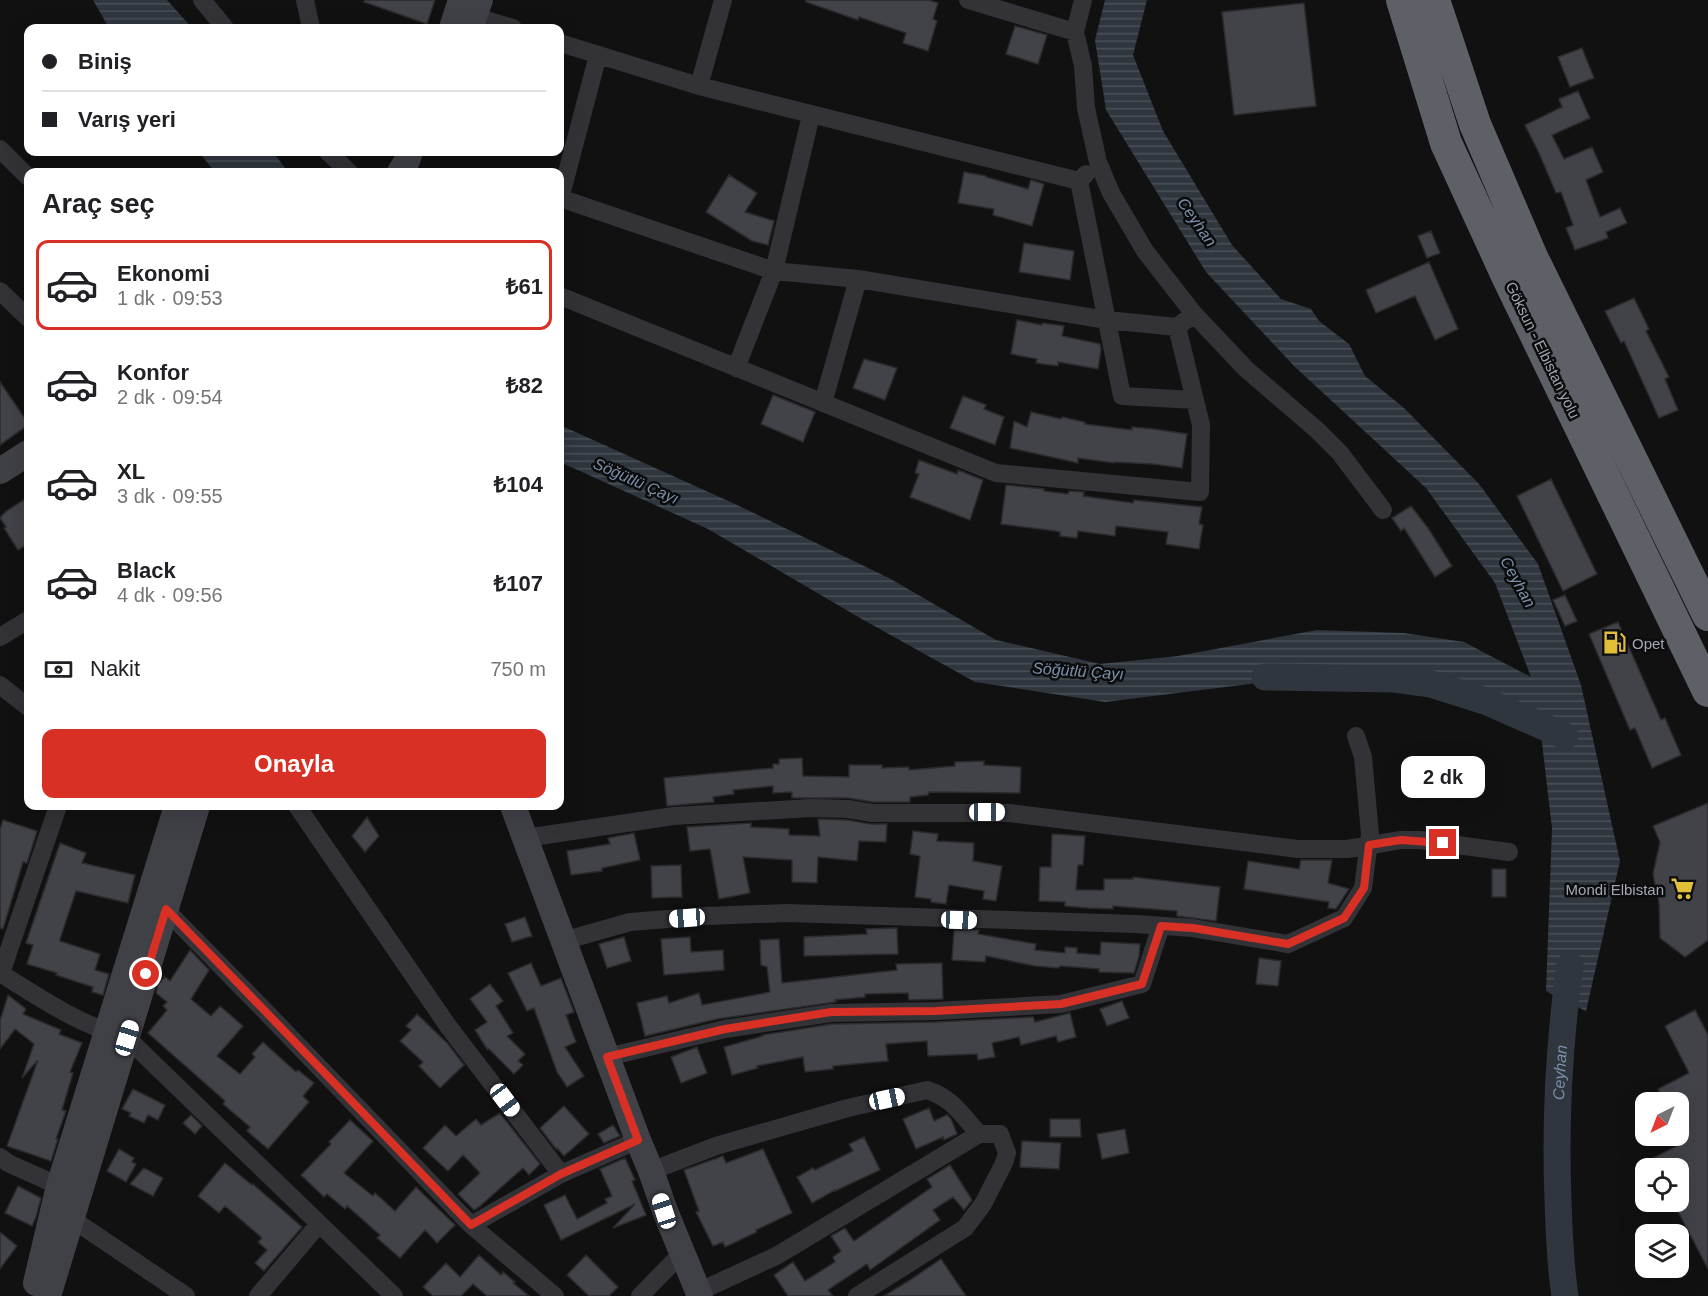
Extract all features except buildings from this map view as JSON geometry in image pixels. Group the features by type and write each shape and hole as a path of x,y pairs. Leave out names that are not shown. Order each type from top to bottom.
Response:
{"highway":[{"name":"Göksun - Elbistan yolu","path":"1402,0 1446,143 1508,278 1708,691"},
{"name":"Göksun - Elbistan yolu","path":"1434,0 1475,124 1532,257 1708,615"}],"street":[{"path":"202,0 222,24"},
{"path":"305,0 310,24"},
{"path":"699,86 723,0"},
{"path":"968,0 1075,32"},
{"path":"1083,0 1075,32 1083,66 1086,108 1098,162 1112,193 1145,251 1194,314 1246,369 1317,430 1340,453 1383,510"},
{"path":"456,24 471,11 503,24"},
{"path":"564,44 699,86 1078,181"},
{"path":"564,183 598,55"},
{"path":"736,368 774,271 811,115"},
{"path":"1,153 24,173"},
{"path":"1078,181 1098,162"},
{"path":"1078,181 1122,396 1195,400"},
{"path":"564,199 774,271 858,279 1107,320 1177,327 1194,314"},
{"path":"823,403 858,279"},
{"path":"0,291 24,314"},
{"path":"564,298 996,473 1200,492 1202,425 1177,327"},
{"path":"0,471 24,456"},
{"path":"0,636 24,622"},
{"path":"0,686 24,704"},
{"path":"563,941 630,922 787,913 1161,926 1193,928 1288,944 1344,918 1364,888 1370,834 1363,758 1356,736"},
{"path":"525,838 674,816 812,808 848,809 872,813 1009,813 1298,849 1347,849 1401,840 1420,840 1509,852"},
{"path":"57,810 0,973 51,1004 117,1035 320,1224 393,1296"},
{"path":"48,1296 72,1220 117,1035 176,810"},
{"path":"32,1296 59,1186 166,909 196,810"},
{"path":"300,810 448,1026 561,1174"},
{"path":"514,810 664,1211 699,1294 778,1255 979,1134 1000,1134 1007,1153 1004,1163 983,1204 965,1228 857,1296"},
{"path":"166,909 471,1225 550,1294"},
{"path":"607,1057 725,1029 831,1012 936,1011 1061,1004 1142,984 1161,926"},
{"path":"651,1171 727,1143 848,1108 927,1090 948,1099 979,1134"},
{"path":"471,1225 561,1174 638,1140"},
{"path":"0,1157 8,1163 59,1186"},
{"path":"72,1220 186,1296"},
{"path":"258,1296 320,1224"},
{"path":"640,1296 682,1253"}],"water":[{"path":"93,0 167,0 188,24 107,24"},
{"path":"1105,0 1147,0 1133,55 1163,131 1232,245 1281,299 1311,309 1319,321 1349,344 1365,376 1404,408 1479,484 1538,564 1581,685 1620,861 1586,1011 1546,991 1552,828 1540,726 1513,702 1460,683 1385,667 1105,702 975,682 708,529 564,464 564,427 735,504 889,578 996,640 1100,664 1178,656 1317,630 1404,633 1464,642 1531,677 1495,583 1426,488 1294,366 1206,272 1106,110 1095,40"},
{"path":"202,156 276,156 285,168 212,168"}],"waterway":[{"name":"Söğütlü Çayı","path":"1265,677 1394,679 1431,684 1485,701 1565,736"},
{"name":"Ceyhan","path":"1565,1296 1559,1236 1557,1141 1563,1024 1570,965"}],"place":[{"name":"Opet","path":"1614,643"},
{"name":"Mondi Elbistan","path":"1682,889"}],"route":[{"path":"146,974 166,909 471,1225 561,1174 638,1140 607,1057 725,1029 831,1012 936,1011 1061,1004 1142,984 1161,926 1193,928 1288,944 1344,918 1364,888 1369,845 1401,840 1443,843"}]}
